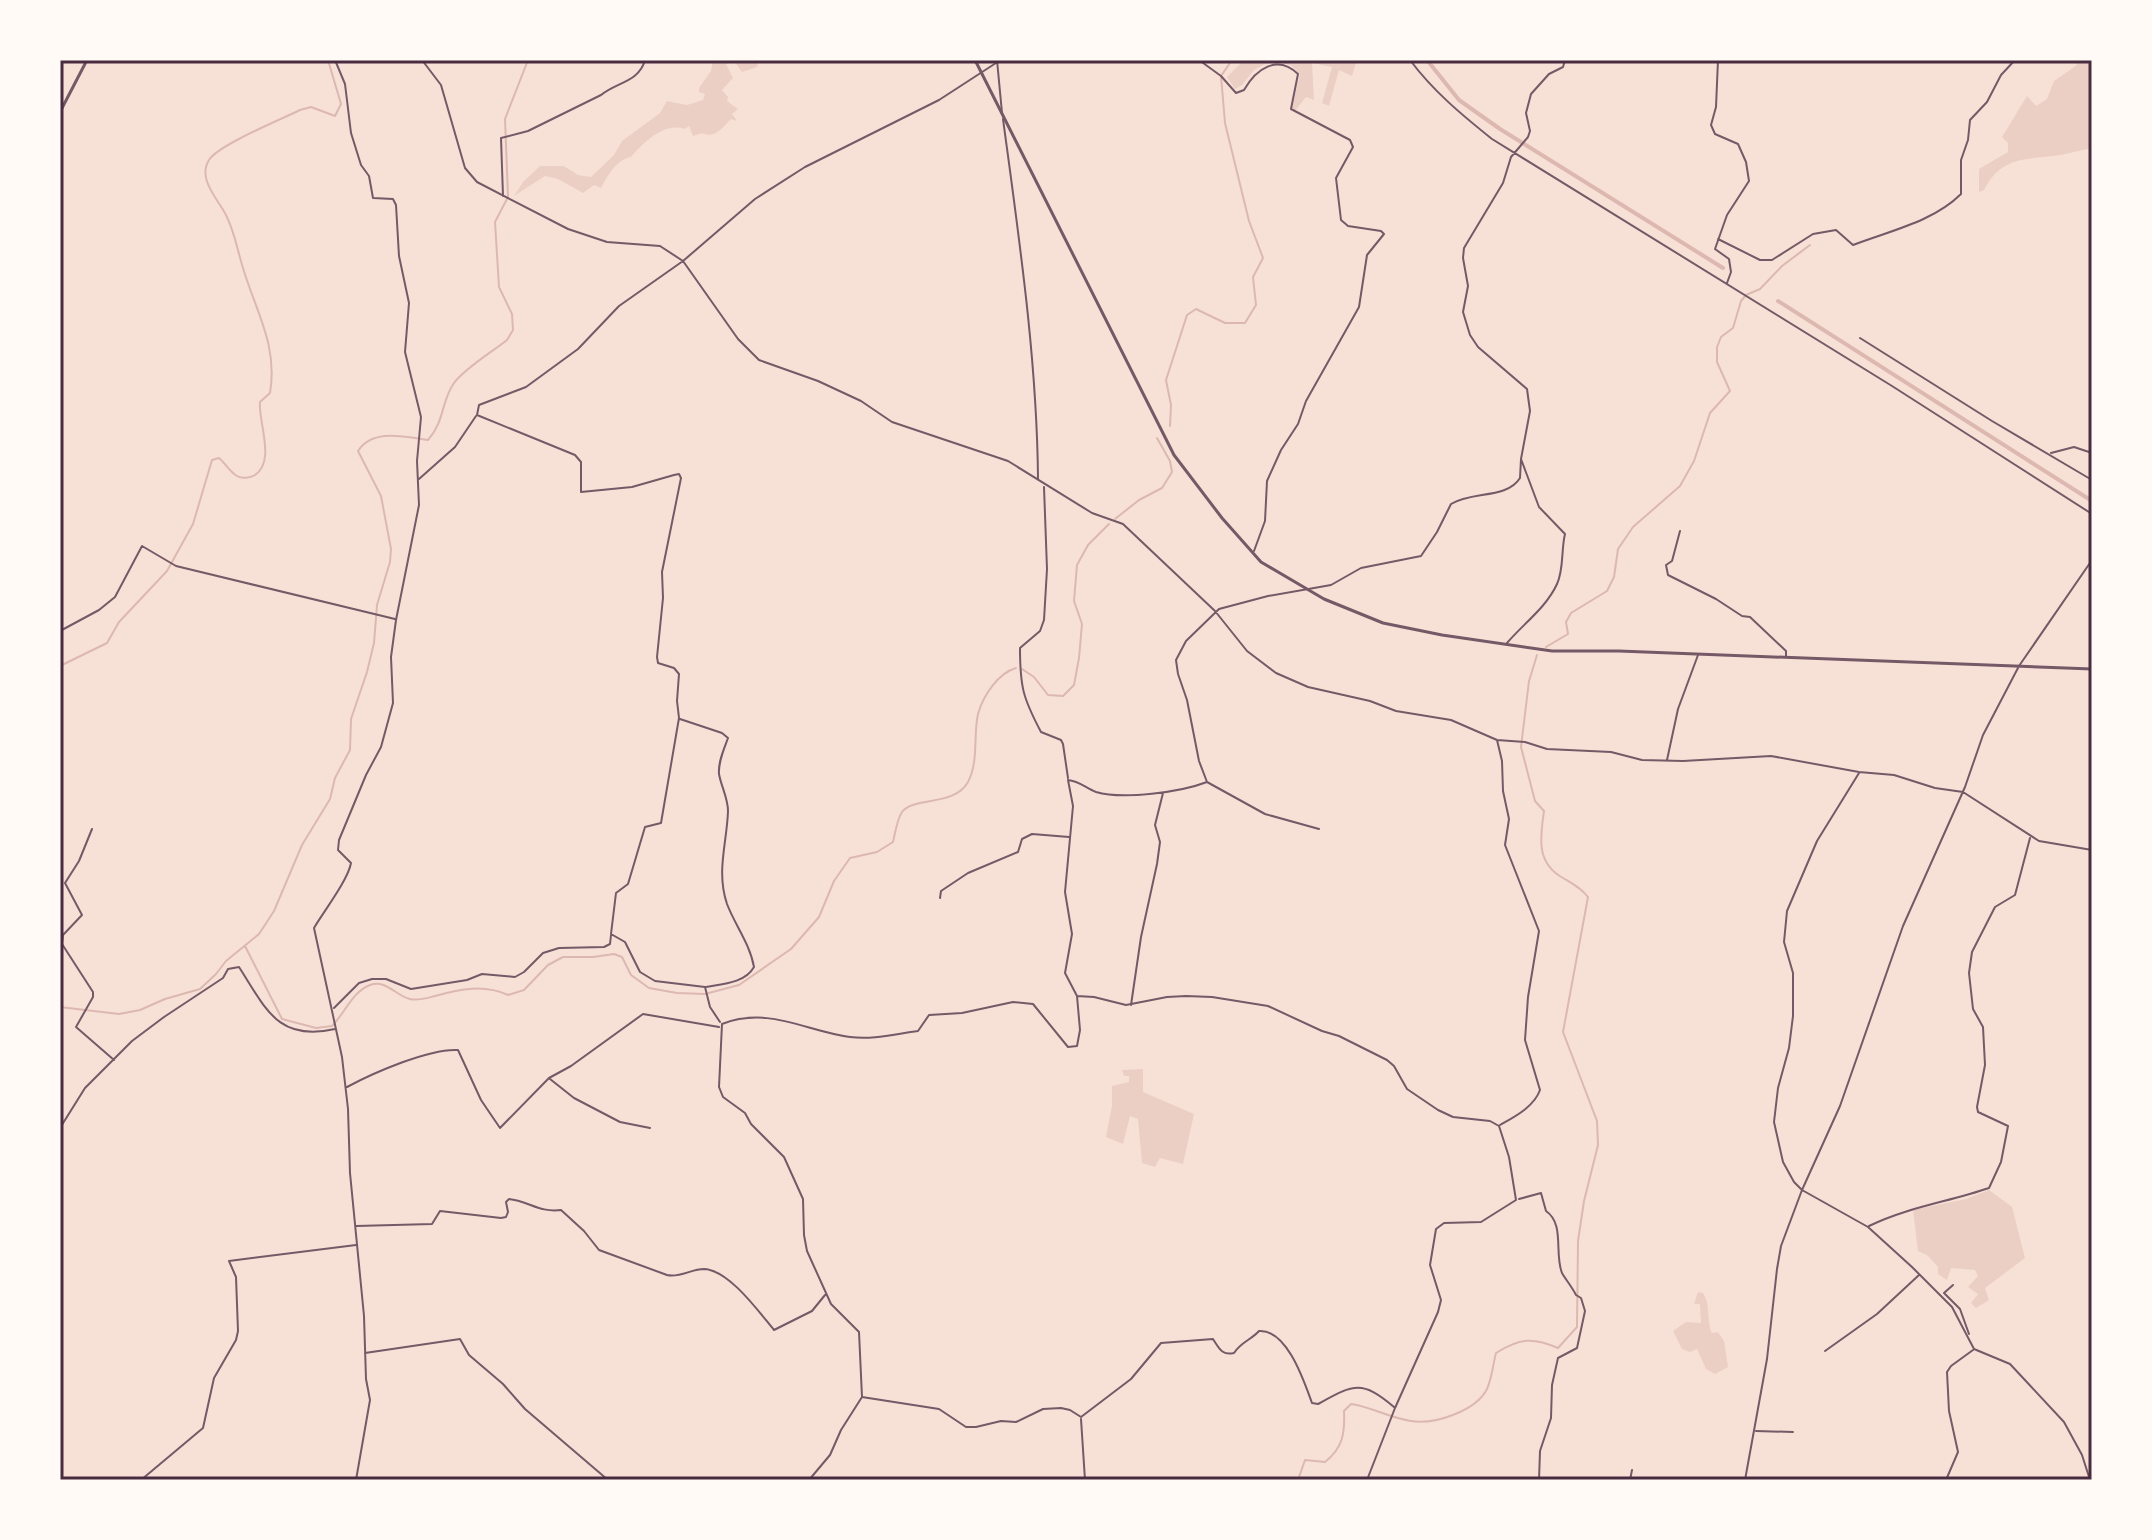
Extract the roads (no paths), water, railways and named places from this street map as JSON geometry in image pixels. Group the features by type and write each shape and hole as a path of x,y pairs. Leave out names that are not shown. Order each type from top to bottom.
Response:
{"street":[{"path":"60,112 87,60"},
{"path":"335,60 345,84 351,133 361,165 369,176 373,198 393,199 396,205 399,256 409,303 405,352 421,417 419,505 396,620 391,669 393,703 381,747 339,840 338,850 351,863 349,874 314,928 335,1018 346,1087 354,1226 364,1316 366,1379 370,1400 356,1480"},
{"path":"422,60 441,85 465,168 477,182 568,229 607,242 660,246 683,261 738,339 759,360 818,381 861,401 892,422 1008,461 1092,513 1123,524 1215,611 1247,651 1276,673 1308,687 1370,701 1396,711 1451,720 1497,740 1525,742 1547,749 1611,752 1642,760 1667,761 1771,756 1894,775 1935,788 1963,792 2039,841 2092,850"},
{"path":"503,197 501,138 528,131 636,77 645,60"},
{"path":"975,60 1174,455 1222,518 1261,562 1303,588 1383,623 1552,651 2092,669"},
{"path":"1199,60 1221,76 1236,93 1244,90 1253,73 1278,64 1291,67 1298,74 1291,109 1350,140 1353,147 1336,178 1341,220 1348,226 1384,234 1367,255 1359,307 1306,401 1298,424 1281,450 1267,481 1265,521 1254,554"},
{"path":"1410,60 1424,79 1460,114 1492,139 1892,386 2092,514"},
{"path":"1319,829 1265,814 1207,782 1199,761 1176,660 1186,641 1215,611 1249,600 1331,585 1361,568 1421,556 1451,504 1476,494 1497,493 1520,478 1530,411 1527,389 1478,347 1470,335 1463,312 1468,286 1464,248 1503,183 1508,164 1528,137 1530,131 1526,113 1531,94 1549,74 1563,67 1565,60"},
{"path":"1718,60 1716,107 1711,125 1715,134 1738,144 1746,162 1749,181 1727,215 1715,249 1729,259 1731,272 1726,284"},
{"path":"1718,239 1760,260 1772,260 1813,234 1836,230 1853,245 1909,227 1950,204 1961,194 1961,160 1968,140 1970,120 1987,102 2001,75 2015,60"},
{"path":"418,480 455,447 477,415 479,405 526,387 578,349 619,306 683,261 755,199 805,167 939,100 982,74 996,61"},
{"path":"996,61 1022,265 1038,426 1038,480"},
{"path":"1860,338 2092,480"},
{"path":"333,1009 359,983 372,979 386,979 411,989 467,980 482,974 515,977 543,953 559,948 604,947 610,944 616,893 628,884 645,827 661,823 679,718 679,674 674,668 658,663 663,598 660,585 681,483 679,474 632,487 584,493 580,488 581,462 575,455 477,415"},
{"path":"2048,454 2074,447 2092,453"},
{"path":"1507,644 1540,609 1557,584 1565,534 1539,507 1521,459"},
{"path":"346,1087 379,1071 458,1050 481,1100 500,1128 549,1078 571,1066 643,1014 721,1026 743,1017 762,1017 864,1039 918,1031 926,1018 934,1014 962,1013 1021,1002 1033,1004 1063,1043 1072,1048 1080,1041 1077,996 1065,973 1072,934 1065,892 1073,806 1063,744 1061,740 1041,732 1024,700 1020,677 1020,648 1040,631 1047,603 1044,484"},
{"path":"1680,531 1672,561 1666,565 1668,575 1742,616 1750,617 1786,651 1787,657"},
{"path":"60,631 99,610 115,597 142,546 176,566 396,620"},
{"path":"1745,1480 1767,1359 1781,1246 1802,1190 1840,1106 1903,926 1963,792 1983,735 2019,666 2092,560"},
{"path":"1667,761 1678,709 1698,654"},
{"path":"611,934 625,942 640,972 655,981 705,989 739,980 751,973 754,967 723,884 721,862 728,813 719,774 728,738 708,727 679,718"},
{"path":"1497,740 1509,819 1505,845 1539,931 1528,997 1525,1040 1540,1090 1538,1097 1521,1113 1499,1126"},
{"path":"1859,772 1817,841 1787,911 1784,942 1793,973 1793,1016 1774,1122 1783,1162 1794,1182 1802,1190 1868,1227 1952,1307 1969,1335"},
{"path":"1068,780 1109,794 1163,792 1207,782"},
{"path":"1131,1005 1143,926 1157,864 1160,842 1155,825 1163,792"},
{"path":"92,829 79,861 65,883 82,915 63,935 62,944 91,986 93,997 76,1027 115,1061"},
{"path":"940,898 941,891 957,880 1018,852 1022,839 1032,834 1070,837"},
{"path":"1868,1227 1913,1207 1952,1201 1989,1188 2001,1162 2008,1126 1978,1112 1977,1107 1985,1065 1984,1040 1983,1027 1973,1009 1969,973 1972,952 1995,907 2015,895 2031,836"},
{"path":"60,1128 85,1088 147,1029 223,978 228,969 239,967 277,1022 313,1034 337,1028"},
{"path":"705,989 710,1007 721,1026 719,1087 723,1097 745,1113 751,1124 784,1157 793,1172 803,1199 805,1243 831,1304 859,1332 862,1397 841,1430 830,1455 809,1480"},
{"path":"1077,996 1131,1005 1167,997 1212,997 1268,1006 1339,1036 1387,1060 1407,1089 1438,1110 1453,1117 1490,1121 1499,1126 1509,1157 1516,1200"},
{"path":"549,1078 574,1098 620,1122 650,1128"},
{"path":"1367,1480 1389,1421 1438,1312 1441,1300 1430,1265 1436,1229 1444,1223 1481,1222 1516,1200 1541,1193 1546,1211 1552,1215 1557,1228 1563,1275 1581,1298 1585,1311 1577,1348 1560,1355 1556,1364 1551,1418 1540,1451 1539,1480"},
{"path":"354,1226 432,1224 440,1211 501,1218 506,1217 506,1202 509,1199 520,1200 529,1207 561,1210 599,1250 667,1275 674,1277 700,1269 712,1270 734,1285 774,1330 812,1311 826,1293"},
{"path":"141,1480 203,1428 214,1378 238,1331 236,1277 229,1261 356,1245"},
{"path":"1825,1351 1877,1314 1920,1275"},
{"path":"1953,1285 1944,1293 1960,1309 1974,1349 2010,1364 2064,1422 2082,1455 2090,1480"},
{"path":"1081,1417 1131,1379 1161,1343 1213,1339 1221,1351 1228,1354 1234,1353 1240,1344 1259,1331 1266,1330 1277,1338 1299,1367 1312,1403 1318,1404 1350,1387 1363,1386 1395,1408"},
{"path":"365,1353 460,1339 469,1355 503,1384 525,1409 608,1480"},
{"path":"1946,1480 1958,1452 1949,1411 1947,1372 1974,1349"},
{"path":"862,1397 939,1409 966,1427 1001,1421 1016,1422 1043,1409 1061,1408 1081,1417"},
{"path":"1081,1417 1085,1480"},
{"path":"1755,1431 1793,1432"},
{"path":"1630,1480 1632,1470"}],"waterway":[{"path":"60,666 107,643 119,622 167,571 193,524 212,460 219,458 241,478 253,476 261,469 265,441 260,402 270,393 271,359 232,228 207,182 206,167 209,160 224,147 300,110 311,107 335,116 341,104 328,60"},
{"path":"60,1007 119,1014 200,989 226,961 259,934 274,911 302,845 330,799 335,778 350,750 351,719 367,672 374,643 377,605 390,562 391,549 381,496 358,451 372,439 381,437 428,440 454,383 507,340 513,330 512,314 499,287 495,222 508,197 505,119 528,60"},
{"path":"1170,426 1171,405 1166,380 1187,315 1196,309 1225,323 1245,323 1256,305 1253,277 1263,258 1249,221 1225,123 1221,76 1232,60"},
{"path":"1427,60 1459,100 1500,129 1723,268"},
{"path":"1546,647 1568,634 1566,622 1571,613 1607,591 1614,577 1618,549 1633,527 1680,486 1694,461 1710,413 1730,391 1717,362 1717,347 1721,337 1733,328 1741,301 1746,295 1760,289 1782,266 1810,245"},
{"path":"1778,301 2092,501"},
{"path":"1115,519 1139,500 1162,488 1172,472 1170,461 1157,438"},
{"path":"1022,669 1034,677 1048,695 1063,696 1074,685 1082,624 1074,601 1077,565 1088,545 1109,524"},
{"path":"1298,1480 1305,1460 1325,1462 1336,1451 1343,1433 1344,1411 1351,1404 1420,1422 1454,1415 1482,1397 1496,1353 1512,1344 1527,1341 1558,1348 1577,1327 1578,1241 1598,1145 1597,1121 1563,1032 1588,897 1554,872 1542,849 1544,811 1535,801 1521,747 1529,681 1537,655"},
{"path":"245,946 282,1019 316,1028 332,1026 353,998 370,985 381,984 413,1000 472,989 508,995 524,990 548,965 563,957 614,954 622,957 631,975 649,988 677,993 705,994 739,985 791,949 819,917 834,881 850,858 877,852 893,842 902,812 915,804 944,798 962,790 974,766 978,714 984,700 997,680 1016,668"}]}
